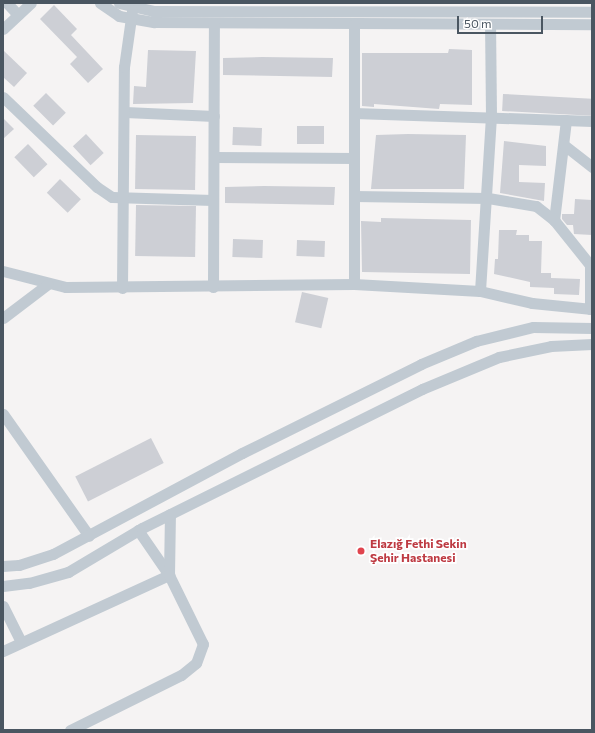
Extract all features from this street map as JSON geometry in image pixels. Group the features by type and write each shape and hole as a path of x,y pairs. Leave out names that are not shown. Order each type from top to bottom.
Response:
{"street":[{"path":"7,3 18,15"},
{"path":"3,29 31,3"},
{"path":"100,3 131,13 214,23 490,25 592,24"},
{"path":"119,3 131,13 239,7 526,8 592,12"},
{"path":"526,8 526,24"},
{"path":"122,288 125,112 124,66 131,13"},
{"path":"213,287 214,23"},
{"path":"354,24 354,284"},
{"path":"480,291 488,198 491,115 490,25"},
{"path":"3,97 97,187 112,197 123,199 213,200"},
{"path":"125,112 214,116"},
{"path":"354,113 491,115 592,121"},
{"path":"554,220 566,120"},
{"path":"564,145 592,167"},
{"path":"214,157 354,158"},
{"path":"3,271 48,284 122,288 354,284 480,291 532,303 591,309 588,260 554,220 536,206 488,198 354,196"},
{"path":"3,318 48,284"},
{"path":"3,566 19,565 54,554 242,453 421,364 476,341 533,327 592,328"},
{"path":"3,586 29,583 68,572 138,530 170,514 422,389 492,360 551,346 592,344"},
{"path":"3,414 89,536"},
{"path":"169,575 170,514"},
{"path":"70,730 181,676 196,663 203,644 169,575 138,530"},
{"path":"3,651 169,575"},
{"path":"3,606 21,642"}],"building":[{"path":"54,5 77,29 71,35 103,69 88,83 70,64 77,57 40,19"},
{"path":"449,49 472,50 472,105 440,104 439,109 374,104 374,107 362,106 362,53 448,53"},
{"path":"3,50 27,73 14,87 3,77"},
{"path":"148,50 196,51 193,103 133,104 134,86 146,87"},
{"path":"223,58 333,58 332,77 223,75"},
{"path":"46,93 66,113 53,126 33,106"},
{"path":"503,94 592,99 591,116 502,111"},
{"path":"3,118 14,129 3,139"},
{"path":"297,126 324,126 324,144 297,144"},
{"path":"233,127 262,128 261,146 232,145"},
{"path":"86,134 104,153 91,165 73,146"},
{"path":"136,135 196,136 195,190 135,189"},
{"path":"376,135 466,135 464,189 371,189"},
{"path":"504,141 546,146 546,166 519,165 519,182 545,183 544,201 500,193"},
{"path":"28,144 47,164 34,177 14,157"},
{"path":"60,179 81,199 68,213 47,193"},
{"path":"225,187 335,187 334,205 225,203"},
{"path":"575,199 592,200 592,235 574,234 573,225 567,225 562,219 562,214 574,214"},
{"path":"136,205 196,206 195,257 135,256"},
{"path":"381,218 471,220 470,274 362,272 361,221 381,222"},
{"path":"499,230 517,230 516,235 529,235 529,241 542,241 541,273 551,273 551,278 580,279 579,295 554,294 554,288 530,287 530,282 494,274 495,259 498,259"},
{"path":"233,239 263,240 262,258 232,257"},
{"path":"297,240 325,241 324,257 296,256"},
{"path":"302,292 328,298 321,328 295,322"},
{"path":"151,438 164,463 88,502 75,477"}],"place":[{"name":"Elazığ Fethi Sekin Şehir Hastanesi","path":"361,551"}]}
